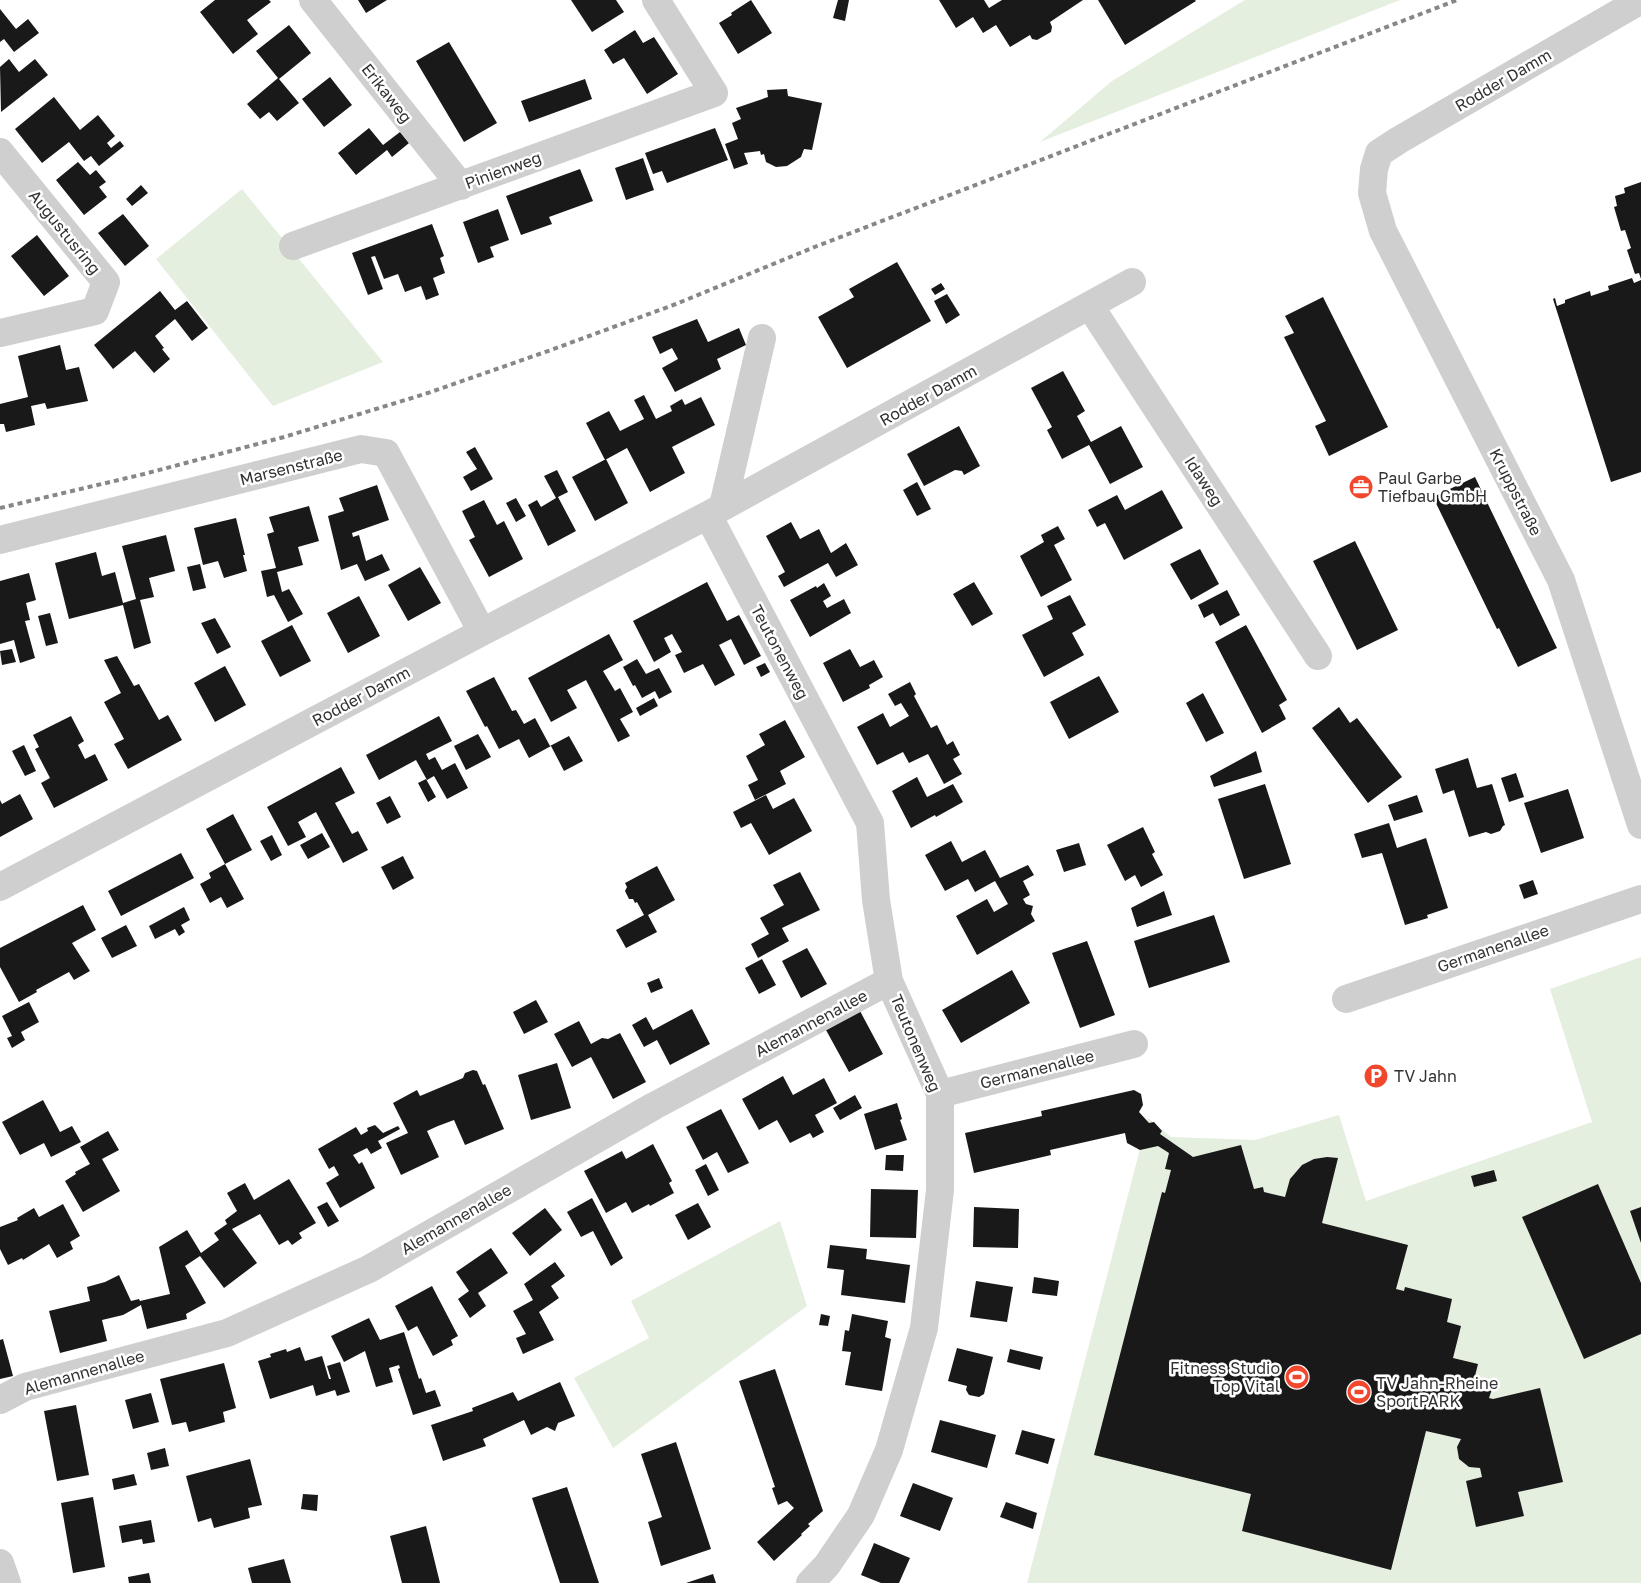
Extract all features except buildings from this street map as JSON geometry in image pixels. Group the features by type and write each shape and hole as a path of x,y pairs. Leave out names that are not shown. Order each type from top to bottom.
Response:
{"street":[{"name":"Erikaweg","path":"313,0 461,186"},
{"name":"Pinienweg","path":"293,246 714,93 656,0"},
{"name":"Rodder Damm","path":"1374,169 1379,153 1399,140 1641,0"},
{"name":"Augustusring","path":"0,152 106,282 95,311 0,333"},
{"name":"Kruppstraße","path":"1374,169 1372,192 1383,231 1561,580 1641,825"},
{"name":"Rodder Damm","path":"0,886 716,511 1132,282"},
{"name":"Idaweg","path":"1090,306 1318,656"},
{"path":"716,511 762,338"},
{"name":"Marsenstraße","path":"0,540 361,449 386,453 482,632"},
{"name":"Teutonenweg","path":"716,511 870,823 876,900 889,982 940,1094 940,1190 924,1328 889,1450 860,1515 827,1565 810,1583"},
{"name":"Germanenallee","path":"1346,999 1641,899"},
{"name":"Alemannenallee","path":"0,1400 25,1387 227,1333 369,1269 654,1106 889,982"},
{"name":"Germanenallee","path":"940,1094 1134,1044"},
{"path":"0,1562 7,1583"}],"green space":[{"path":"1245,0 1400,0 1040,142 1112,81"},
{"path":"242,189 383,362 273,406 156,259"},
{"name":"TV Jahn-Rheine SportPARK","path":"1641,957 1641,1583 1027,1583 1148,1118 1171,1137 1255,1140 1339,1115 1366,1201 1592,1122 1550,989"},
{"path":"780,1221 807,1306 613,1448 574,1378 649,1338 631,1301"}],"railway":[{"path":"0,508 144,474 284,437 425,394 676,304 817,246 1457,0"}],"place":[{"name":"Paul Garbe Tiefbau GmbH","path":"1361,487"},
{"name":"TV Jahn","path":"1376,1076"},
{"name":"Fitness Studio Top Vital","path":"1297,1377"},
{"name":"TV Jahn-Rheine SportPARK","path":"1359,1392"}]}
